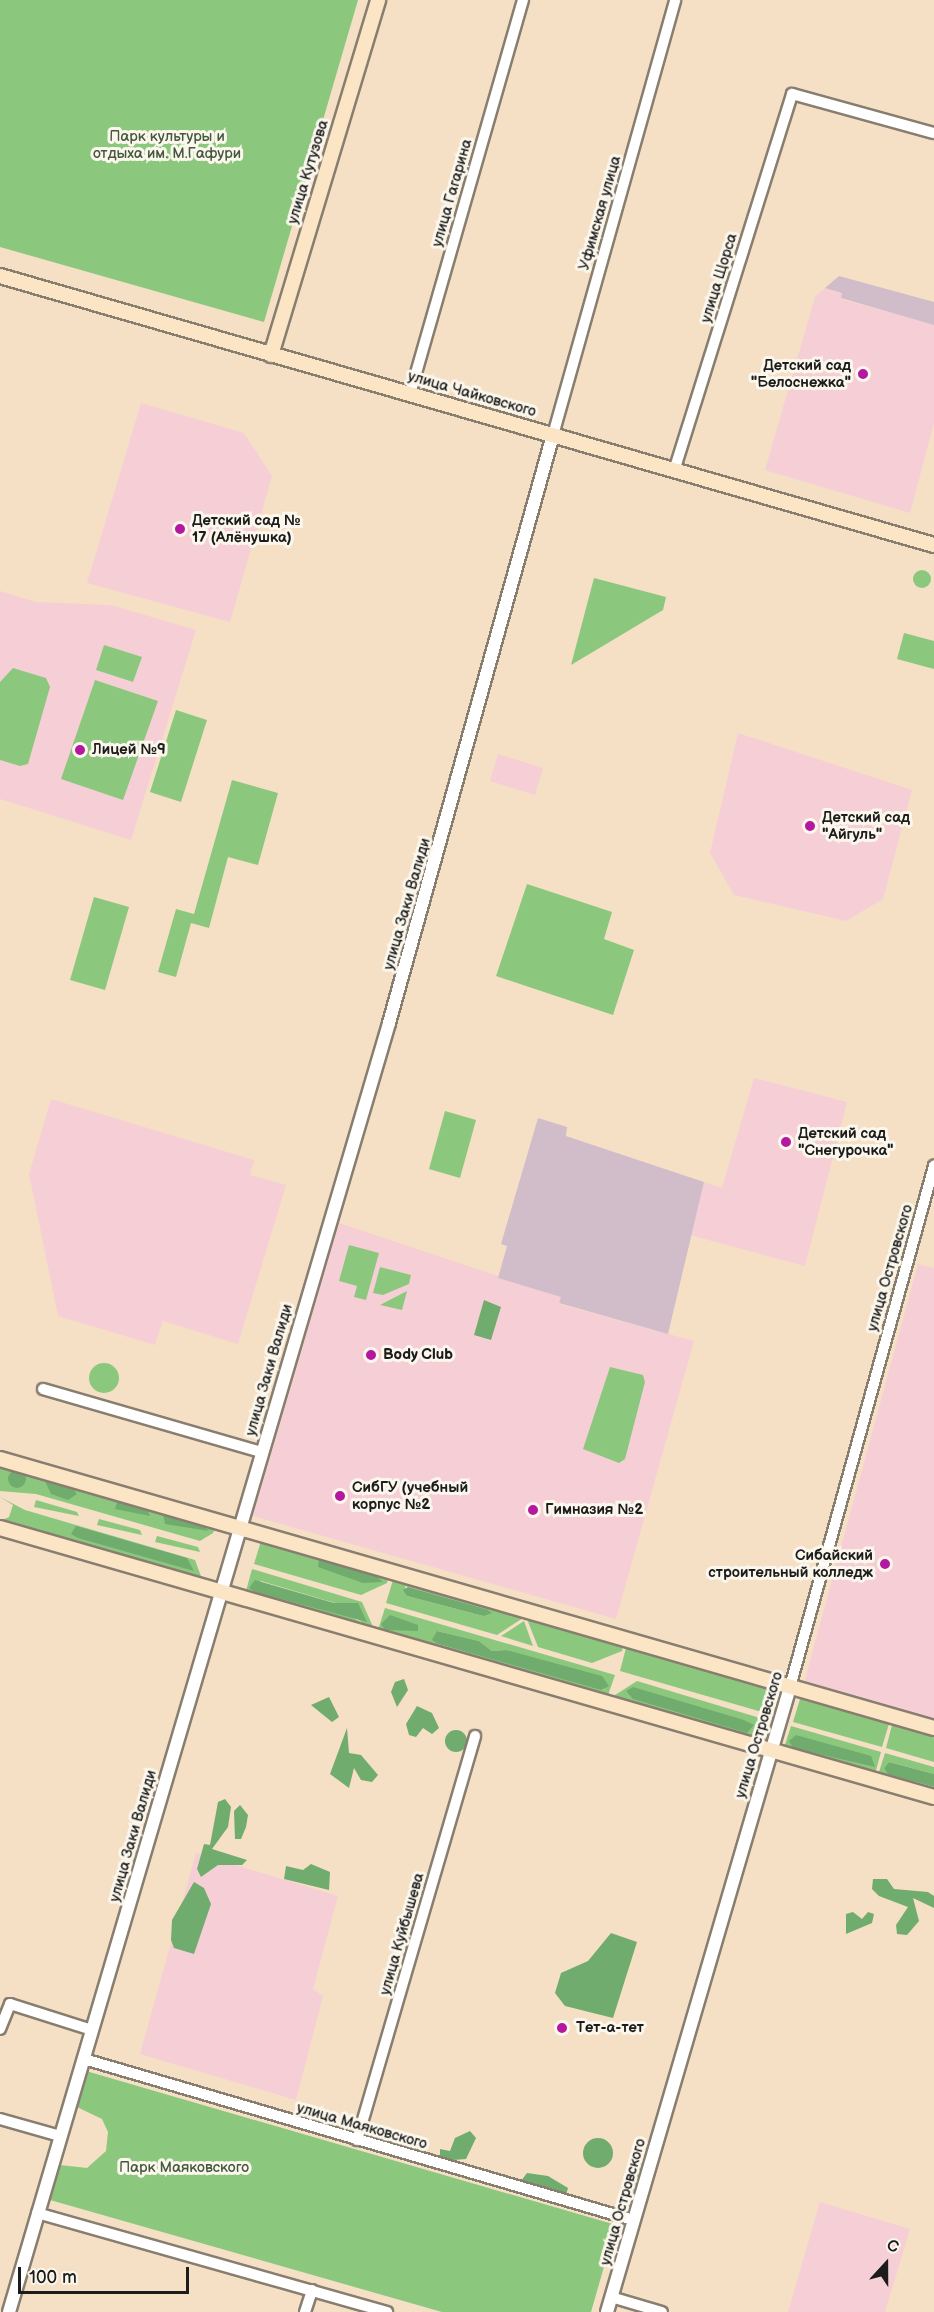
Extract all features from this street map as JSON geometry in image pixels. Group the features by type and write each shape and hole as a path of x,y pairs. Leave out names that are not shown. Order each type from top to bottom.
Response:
{"main road":[{"name":"улица Кутузова","path":"271,355 378,0"},
{"name":"улица Чайковского","path":"0,276 934,545"},
{"path":"0,1459 934,1728"},
{"path":"0,1528 934,1797"}],"street":[{"name":"улица Гагарина","path":"410,394 523,0"},
{"name":"Уфимская улица","path":"553,435 675,0"},
{"name":"улица Щорса","path":"674,471 792,94 934,133"},
{"name":"улица Заки Валиди","path":"9,2312 219,1592 389,1023 553,435"},
{"name":"улица Островского","path":"607,2312 790,1687 934,1166"},
{"path":"43,1389 261,1452"},
{"name":"улица Куйбышева","path":"357,2140 475,1737"},
{"path":"0,2029 10,2004 92,2030"},
{"name":"улица Маяковского","path":"84,2059 633,2220"},
{"path":"0,2119 60,2136"},
{"path":"38,2213 387,2312"},
{"path":"305,2312 312,2290"},
{"path":"611,2297 662,2312"}],"shaded area":[{"path":"839,276 934,302 934,325 841,298 842,293 825,288"},
{"name":"Детский сад \"Белоснежка\"","path":"825,288 842,293 841,299 934,324 934,423 910,513 765,470 815,297"},
{"name":"Детский сад № 17 (Алёнушка)","path":"141,403 244,433 272,476 230,622 87,583"},
{"name":"Лицей №9","path":"0,591 36,602 111,605 196,630 131,840 0,799"},
{"name":"Детский сад \"Айгуль\"","path":"738,733 912,790 883,899 846,921 734,895 710,853"},
{"path":"498,754 543,768 535,795 490,781"},
{"name":"Детский сад \"Снегурочка\"","path":"754,1078 847,1102 805,1266 690,1235 704,1182 722,1188"},
{"path":"51,1099 254,1160 250,1175 286,1185 238,1344 163,1321 155,1345 58,1316 29,1174"},
{"path":"538,1118 567,1127 566,1136 704,1182 668,1334 559,1303 561,1297 498,1278 507,1246 501,1244"},
{"path":"339,1223 561,1297 559,1304 694,1341 616,1619 253,1516"},
{"name":"Сибайский строительный колледж","path":"918,1264 934,1268 934,1725 808,1690 804,1683"},
{"path":"196,1853 338,1896 313,1989 323,1996 296,2100 140,2054"},
{"path":"820,2202 910,2229 885,2312 788,2312"}],"green space":[{"name":"Парк культуры и отдыха им. М.Гафури","path":"0,0 358,0 264,322 0,247"},
{"path":"922,570 928,573 931,579 928,585 922,588 916,585 913,579 916,573"},
{"path":"594,578 666,597 663,610 571,665"},
{"path":"904,633 934,641 934,669 897,659"},
{"path":"104,645 142,657 133,682 96,670"},
{"path":"13,668 46,678 50,687 28,764 20,766 0,760 0,682"},
{"path":"95,680 158,701 123,800 61,779"},
{"path":"176,710 207,720 181,802 150,792"},
{"path":"232,780 278,793 258,865 228,857 209,928 191,923 176,977 158,972 176,909 194,914"},
{"path":"527,884 612,912 604,939 634,950 613,1015 496,976"},
{"path":"94,897 129,907 105,990 70,980"},
{"path":"445,1111 476,1120 460,1178 429,1169"},
{"path":"349,1245 379,1253 366,1300 354,1297 357,1286 339,1281"},
{"path":"380,1267 411,1275 409,1284 383,1295 373,1293"},
{"path":"407,1291 402,1310 380,1305"},
{"path":"484,1300 501,1307 491,1340 474,1335"},
{"path":"104,1363 114,1368 119,1378 114,1388 104,1393 94,1388 89,1378 94,1368"},
{"path":"610,1367 643,1375 645,1382 625,1459 619,1463 583,1449"},
{"path":"0,1467 215,1528 213,1533 200,1541 36,1494 0,1491"},
{"path":"17,1470 23,1473 26,1479 23,1485 17,1488 11,1485 8,1479 11,1473"},
{"path":"45,1481 74,1490 77,1494 68,1500 51,1494"},
{"path":"0,1497 25,1510 195,1560 202,1579 0,1521 9,1517 13,1505"},
{"path":"36,1500 77,1512 79,1516 34,1507"},
{"path":"117,1502 148,1511 150,1516 115,1509"},
{"path":"163,1514 203,1526 209,1531 165,1524"},
{"path":"99,1519 140,1530 142,1535 97,1525"},
{"path":"76,1526 187,1558 194,1571 78,1538 71,1534"},
{"path":"157,1536 198,1547 200,1552 155,1542"},
{"path":"261,1541 388,1578 387,1583 361,1595 254,1564"},
{"path":"319,1560 376,1576 383,1582 363,1583 318,1567"},
{"path":"252,1569 362,1602 374,1629 246,1591","holes":["261,1581 335,1603 363,1623 343,1613 249,1588"]},
{"path":"255,1580 334,1603 358,1603 367,1622 255,1592 249,1588"},
{"path":"393,1580 523,1618 497,1635 386,1603","holes":["405,1586 486,1609 483,1616 407,1596"]},
{"path":"408,1587 486,1609 492,1613 483,1616 407,1596 403,1590"},
{"path":"385,1608 615,1675 608,1695 378,1630","holes":["437,1631 479,1641 492,1651 506,1650 606,1690 438,1644"]},
{"path":"390,1615 418,1625 418,1631 385,1630 381,1624"},
{"path":"527,1619 623,1647 622,1651 592,1663 538,1647"},
{"path":"524,1621 533,1646 501,1636"},
{"path":"437,1631 479,1641 492,1651 506,1650 602,1676 609,1686 601,1690 438,1644 432,1640"},
{"path":"626,1648 770,1690 762,1712 620,1671"},
{"path":"404,1679 408,1690 397,1707 391,1692 395,1682"},
{"path":"637,1681 760,1718 752,1738 612,1697"},
{"path":"633,1687 754,1725 747,1733 633,1699 626,1691"},
{"path":"329,1697 339,1717 332,1722 311,1705"},
{"path":"800,1699 889,1724 882,1747 793,1722"},
{"path":"417,1706 432,1713 439,1728 432,1734 423,1728 416,1737 409,1735 406,1724"},
{"path":"892,1725 934,1737 934,1762 886,1748"},
{"path":"791,1726 881,1752 875,1774 784,1748"},
{"path":"347,1728 349,1753 361,1755 378,1775 372,1782 361,1780 354,1768 349,1788 330,1774"},
{"path":"456,1730 464,1733 467,1741 464,1749 456,1752 448,1749 445,1741 448,1733"},
{"path":"796,1735 871,1756 875,1767 793,1748 789,1741"},
{"path":"885,1753 934,1767 934,1774 889,1762 884,1768 934,1790 878,1775"},
{"path":"889,1762 934,1774 934,1787 888,1774 884,1768"},
{"path":"225,1799 231,1807 228,1827 212,1849 247,1860 242,1865 218,1865 201,1877 197,1869 204,1844 210,1845 218,1802"},
{"path":"240,1805 248,1815 241,1839 235,1839 234,1811"},
{"path":"311,1864 330,1872 329,1890 284,1879 286,1866 303,1870"},
{"path":"873,1879 887,1879 894,1889 928,1892 934,1896 934,1908 913,1898 919,1921 907,1935 897,1934 896,1925 908,1907 879,1896 872,1889"},
{"path":"194,1882 204,1888 211,1904 194,1954 174,1948 171,1940 172,1920"},
{"path":"853,1912 862,1919 868,1912 874,1914 872,1923 846,1934 846,1914"},
{"path":"611,1933 637,1942 613,2018 565,2006 555,1993 561,1973 588,1961"},
{"name":"Парк Маяковского","path":"86,2071 616,2225 591,2312 442,2312 50,2200 60,2165 87,2168 106,2151 108,2132 102,2119 77,2107"},
{"path":"470,2131 476,2138 466,2159 440,2161 440,2149 450,2151 455,2138"},
{"path":"598,2138 608,2143 613,2153 608,2163 598,2168 588,2163 583,2153 588,2143"},
{"path":"639,2158 645,2167 626,2205 624,2185 634,2159"},
{"path":"527,2173 548,2176 568,2188 566,2195 521,2181"}],"place":[{"name":"Детский сад \"Белоснежка\"","path":"863,374"},
{"name":"Детский сад № 17 (Алёнушка)","path":"180,529"},
{"name":"Лицей №9","path":"80,750"},
{"name":"Детский сад \"Айгуль\"","path":"810,826"},
{"name":"Детский сад \"Снегурочка\"","path":"786,1142"},
{"name":"Body Club","path":"371,1355"},
{"name":"СибГУ (учебный корпус №2","path":"340,1496"},
{"name":"Гимназия №2","path":"533,1510"},
{"name":"Сибайский строительный колледж","path":"885,1564"},
{"name":"Тет-а-тет","path":"562,2028"}]}
